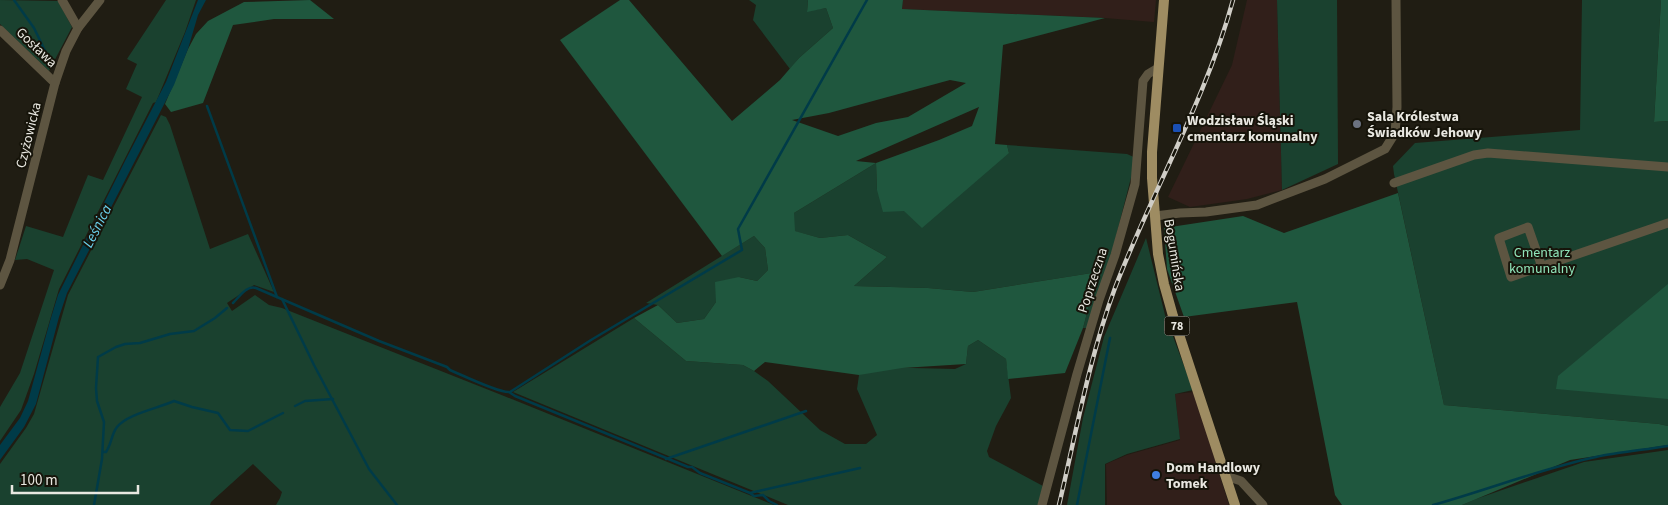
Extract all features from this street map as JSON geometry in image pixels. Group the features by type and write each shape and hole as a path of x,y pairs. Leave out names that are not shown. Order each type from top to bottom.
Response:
{"main road":[{"name":"Bogumińska","path":"1164,0 1152,152 1158,254 1164,284 1235,505"}],"street":[{"path":"62,0 78,28"},
{"name":"Czyżowicka","path":"0,285 10,260 55,83 66,51 78,28 100,0"},
{"name":"Bogumińska","path":"1155,216 1257,205 1325,179 1386,149 1395,133 1398,107 1396,0"},
{"name":"Gosława","path":"0,30 55,83"},
{"name":"Poprzeczna","path":"1042,505 1077,374 1115,255 1135,184 1143,81 1148,74 1158,68"},
{"path":"1394,183 1474,155 1488,153 1668,167"},
{"path":"1542,267 1528,227 1498,238 1511,277 1542,267 1668,223"},
{"path":"1226,476 1241,481 1263,505"}],"shaded area":[{"path":"903,0 1156,0 1154,22 902,9"},
{"path":"1247,0 1277,0 1282,190 1247,199 1190,207 1168,197 1232,65"},
{"path":"1194,392 1229,505 1107,505 1106,464 1127,455 1180,440 1175,394"}],"green space":[{"path":"0,0 58,1 72,27 49,71 0,24"},
{"path":"166,0 196,0 156,102 153,103 59,289 34,374 21,410 0,441 0,407 20,373 54,270 27,259 15,260 26,226 63,237 88,175 103,180 142,97 126,89 137,64 127,59"},
{"path":"310,0 334,19 274,19 233,25 203,103 171,112 165,104 188,49 196,34 208,21 244,2"},
{"path":"620,0 629,0 732,121 780,80 799,58 833,28 826,8 807,12 808,0 903,0 902,9 1105,18 1003,45 995,144 1007,145 1009,153 922,228 904,211 883,212 877,190 876,163 794,213 795,231 820,238 848,235 887,257 854,286 928,288 973,292 1098,272 1083,328 1065,373 1008,379 1006,359 978,340 968,346 966,364 902,368 859,375 765,362 754,371 743,365 686,361 634,318 658,305 677,323 704,319 716,302 715,282 739,277 757,281 768,270 765,248 754,236 722,256 560,40","holes":["950,80 966,83 908,117 876,123 838,136 792,120 829,113","979,107 972,126 876,163 856,161"]},
{"path":"749,0 808,0 807,11 826,8 833,28 799,58 790,69 753,20 756,5"},
{"path":"1277,0 1337,0 1338,164 1282,190"},
{"name":"Cmentarz komunalny","path":"1582,0 1661,0 1654,122 1668,121 1668,426 1444,405 1394,174 1393,166 1415,143 1580,130"},
{"path":"1661,0 1668,0 1668,121 1654,122"},
{"path":"161,115 166,117 170,125 210,249 248,234 274,292 254,285 227,303 232,311 255,295 269,305 282,308 774,505 276,505 282,492 253,464 210,505 0,505 0,464 34,414 68,295"},
{"path":"1007,145 1127,154 1136,158 1113,248 1087,328 1083,328 1098,272 973,292 928,288 854,286 887,257 848,235 820,238 794,231 794,213 876,163 877,190 1009,153"},
{"path":"1398,193 1444,405 1659,424 1668,426 1668,445 1570,460 1462,505 1342,505 1335,495 1297,302 1184,317 1167,269 1164,228 1243,216 1284,233"},
{"path":"754,236 765,248 768,270 757,281 739,277 716,302 704,319 677,323 658,305 646,303"},
{"path":"1146,238 1165,315 1193,390 1175,394 1180,439 1127,454 1105,464 1105,505 1067,505 1083,418 1104,337"},
{"path":"1668,284 1668,399 1556,389 1558,376"},
{"path":"634,318 686,361 743,365 754,371 768,381 820,430 845,444 866,444 877,435 857,389 859,375 871,367 955,369 966,364 968,346 978,340 1006,359 1011,398 996,426 987,451 989,457 1043,486 1038,505 788,505 513,392"},
{"path":"1668,450 1668,505 1462,505 1584,462"}],"water":[{"name":"Leśnica","path":"198,0 206,0 198,15 188,49 174,85 67,293 36,404 24,427 0,460 0,445 20,418 28,401 58,295 166,82"}],"waterway":[{"path":"14,0 34,28 48,57"},
{"path":"510,392 591,340 742,250 738,229 867,0"},
{"path":"207,106 277,297"},
{"path":"233,303 250,288 256,288 379,341 447,367 497,390 509,392 688,467 692,467 700,473 754,496 763,495 777,505"},
{"path":"282,299 314,365 369,469 397,505"},
{"path":"94,505 102,459 104,422 97,401 98,357 125,344 140,343 170,334 194,331 227,308"},
{"path":"1077,505 1110,338"},
{"path":"295,406 305,401 333,399"},
{"path":"103,452 106,452 115,430 122,422 135,415 174,401 218,413 230,430 248,431 283,413"},
{"path":"666,459 806,411"},
{"path":"1433,505 1575,462 1668,446"},
{"path":"750,493 860,468"}],"railway":[{"path":"1059,505 1084,396 1106,314 1130,252 1194,109 1222,37 1233,0"}],"place":[{"name":"Sala Królestwa Świadków Jehowy","path":"1357,124"},
{"name":"Wodzisław Śląski cmentarz komunalny","path":"1177,128"},
{"name":"Dom Handlowy Tomek","path":"1156,475"}]}
